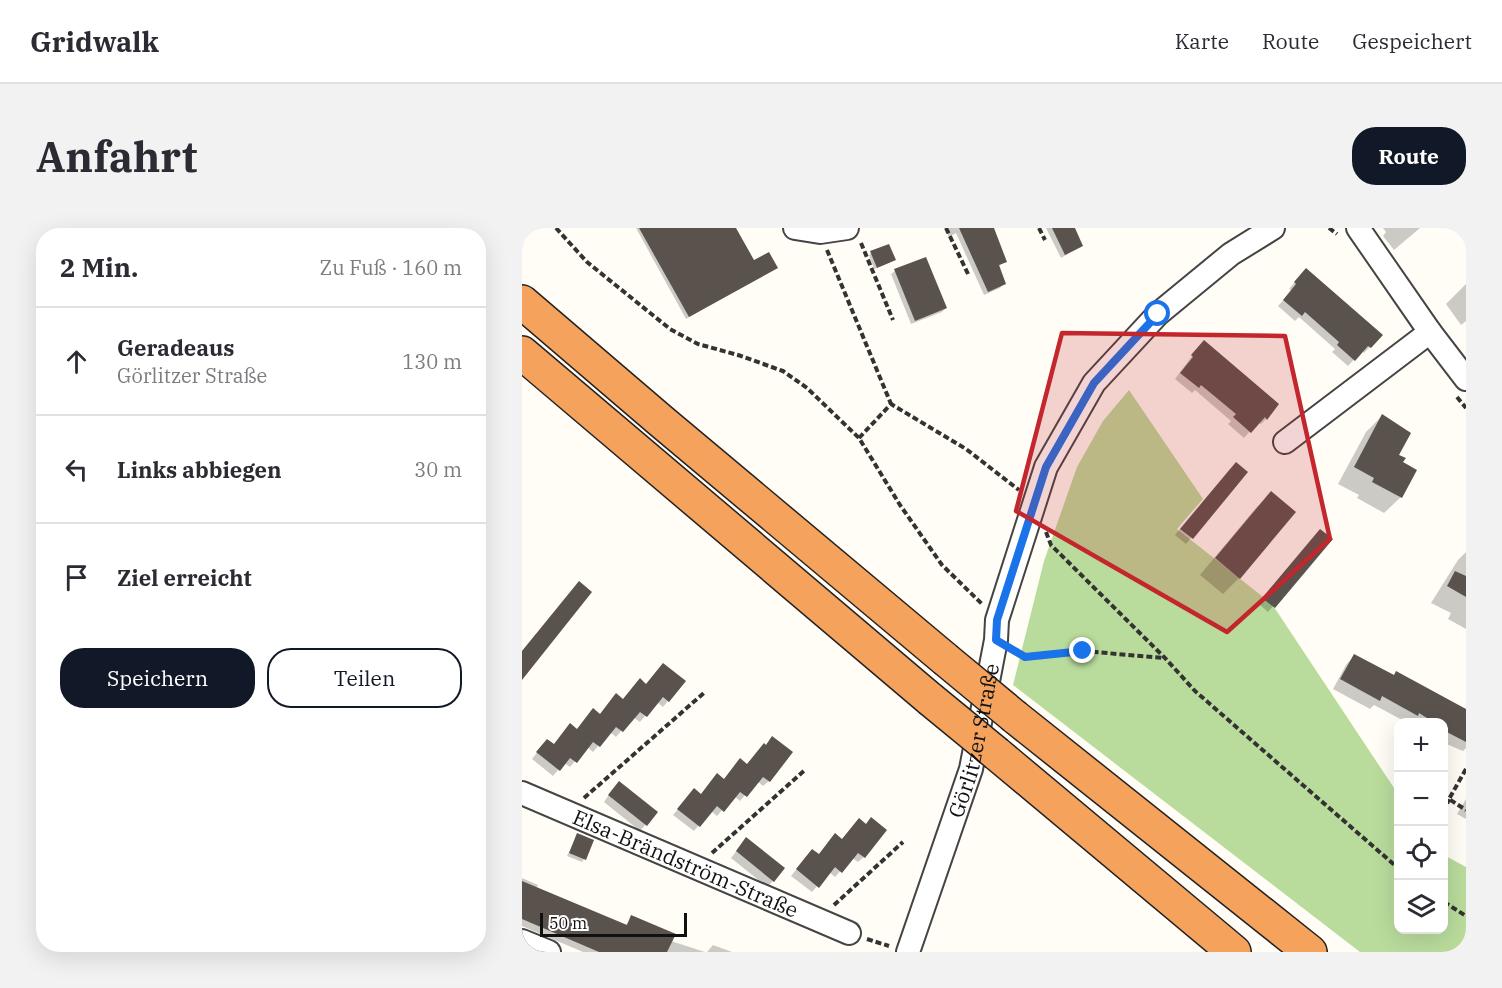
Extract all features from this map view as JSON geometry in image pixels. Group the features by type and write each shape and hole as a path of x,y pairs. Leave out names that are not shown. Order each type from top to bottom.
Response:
{"highway":[{"path":"522,302 661,422 1015,717 1310,952"},
{"path":"522,353 930,699 1234,952"}],"street":[{"path":"795,228 820,232 853,233"},
{"name":"Görlitzer Straße","path":"901,950 971,769 996,630 1046,467 1094,383 1158,314 1231,254 1273,228"},
{"path":"1358,228 1430,332 1466,379"},
{"path":"1285,441 1430,332"},
{"name":"Elsa-Brändström-Straße","path":"522,793 849,933"},
{"path":"522,941 549,952"}],"path":[{"path":"556,228 587,262 670,329 698,344 783,371 807,388 860,438 900,505 942,564 996,630 1025,657 1083,651 1165,658"},
{"path":"946,228 969,276"},
{"path":"1039,228 1045,240"},
{"path":"820,232 891,404 966,449 1036,503 1051,545 1165,658 1195,691 1394,865"},
{"path":"853,233 892,320"},
{"path":"860,438 891,404"},
{"path":"568,813 705,692"},
{"path":"1466,769 1449,800 1466,810"},
{"path":"696,868 805,770"},
{"path":"818,920 903,842"},
{"path":"1448,905 1466,916"},
{"path":"849,933 901,950"}],"highlighted area":[{"path":"1062,333 1285,336 1330,539 1227,632 1016,511"}],"green space":[{"path":"1129,390 1203,499 1177,529 1272,604 1394,788 1394,934 1448,934 1448,857 1466,867 1466,952 1360,952 1013,685 1044,561 1077,467 1103,421"}],"building":[{"path":"639,228 736,228 754,260 769,252 778,268 689,317"},
{"path":"959,228 994,228 1007,262 999,265 1006,284 988,292"},
{"path":"1052,228 1075,228 1083,246 1065,255"},
{"path":"889,244 896,260 877,268 870,251"},
{"path":"926,257 947,308 915,321 894,269"},
{"path":"1306,268 1383,335 1371,348 1368,346 1355,361 1337,345 1339,342 1305,312 1302,316 1283,300"},
{"path":"1204,340 1279,404 1267,420 1265,417 1251,433 1233,417 1236,414 1201,385 1199,388 1180,373"},
{"path":"1382,414 1411,433 1399,455 1406,458 1403,462 1417,470 1402,498 1372,482 1374,478 1354,467"},
{"path":"1236,462 1248,472 1193,539 1180,529"},
{"path":"1271,491 1296,512 1240,579 1215,558"},
{"path":"1320,529 1333,539 1275,608 1262,598"},
{"path":"1455,571 1466,576 1466,597 1447,586"},
{"path":"579,581 592,592 522,680 522,651"},
{"path":"1354,654 1394,675 1396,671 1466,709 1466,742 1448,733 1448,718 1427,718 1419,713 1418,716 1382,696 1380,701 1340,679"},
{"path":"663,663 686,681 669,702 663,697 647,717 640,712 623,732 616,727 600,747 593,742 577,763 570,758 560,771 536,752 547,739 554,744 570,723 577,729 593,708 600,714 616,693 623,699 640,678 646,684"},
{"path":"772,736 793,752 770,782 763,777 747,797 740,792 724,812 717,806 700,827 677,809 694,788 701,794 717,773 724,779 740,758 747,764"},
{"path":"619,781 658,812 647,826 608,795"},
{"path":"871,817 887,830 865,858 858,853 842,873 835,867 819,888 796,869 812,849 819,854 835,833 842,839 859,818 866,824"},
{"path":"577,833 594,840 586,860 569,853"},
{"path":"746,837 785,868 774,882 736,851"},
{"path":"522,881 627,925 631,915 676,934 667,952 599,952 522,919"}],"route":[{"path":"1083,651 1025,657 996,640 997,620 1046,467 1094,383 1158,314"}]}
